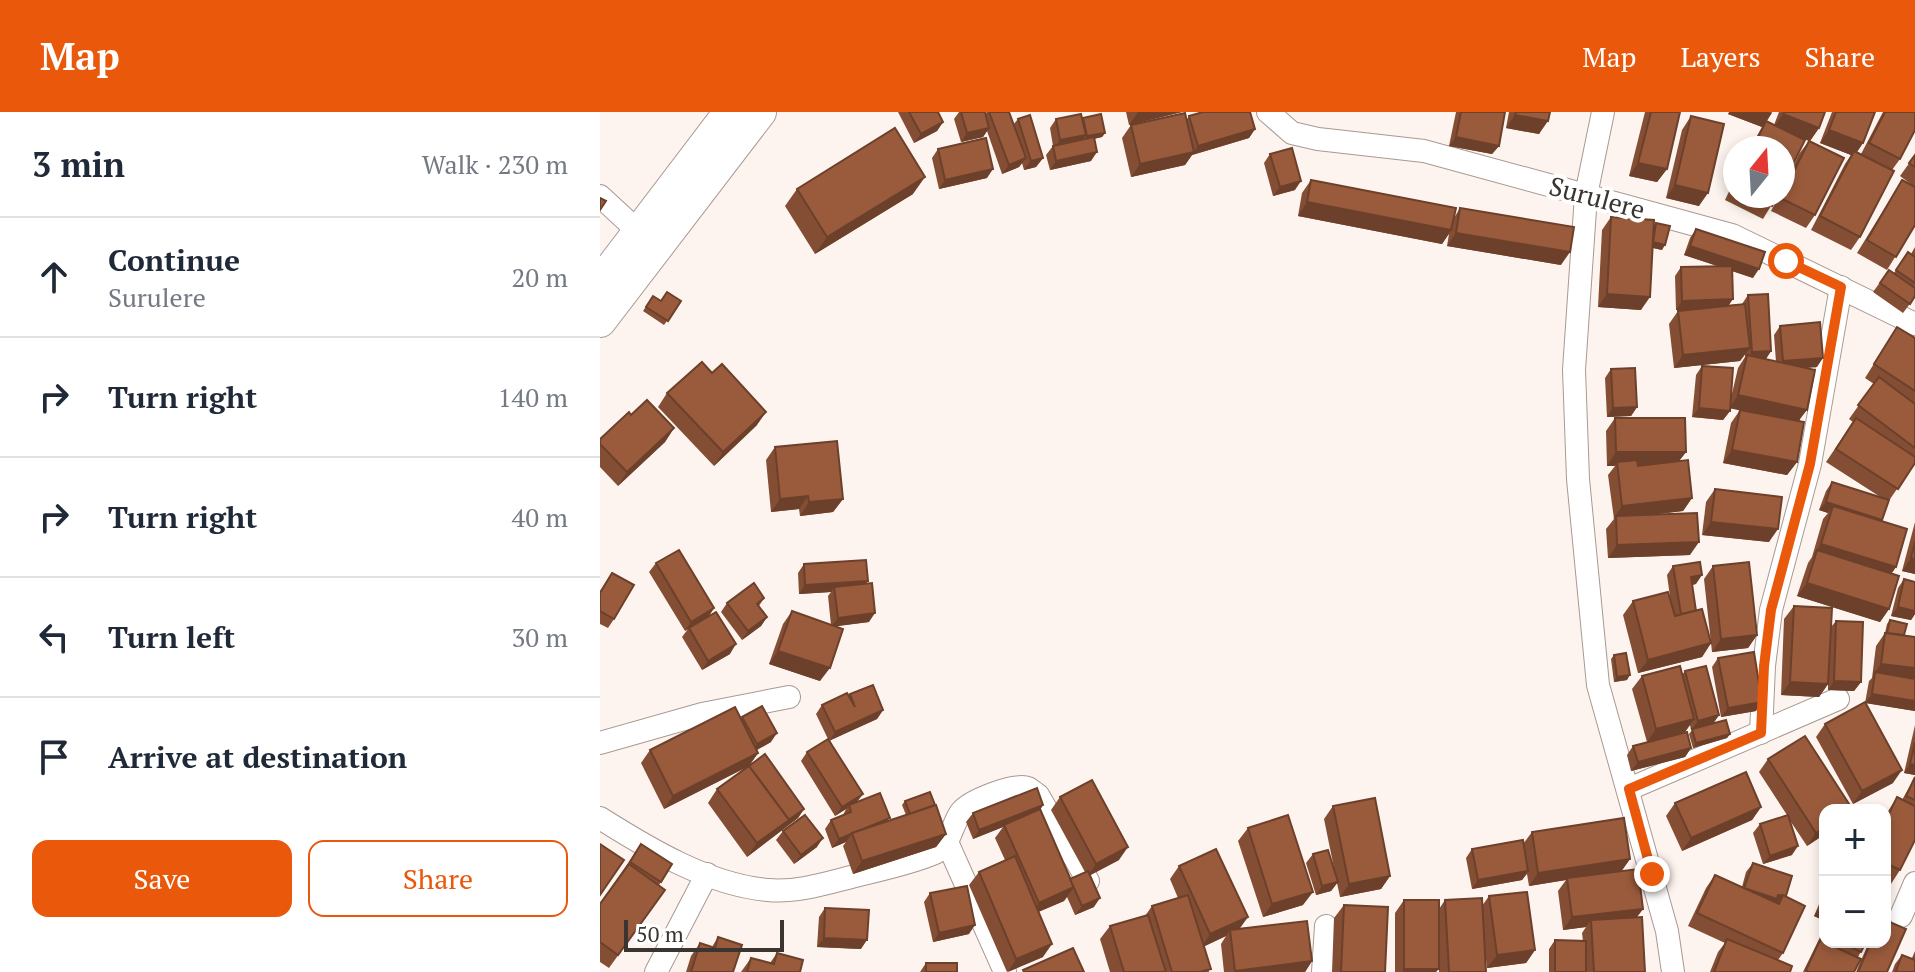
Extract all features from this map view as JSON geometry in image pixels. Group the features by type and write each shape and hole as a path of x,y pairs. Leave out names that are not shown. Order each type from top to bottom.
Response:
{"main road":[{"path":"600,283 730,112"},
{"path":"600,321 760,112"}],"street":[{"name":"Surulere","path":"1268,112 1292,133 1318,139 1424,151 1732,235 1915,324"},
{"path":"1603,112 1586,195 1574,370 1578,479 1598,685 1667,931 1673,972"},
{"path":"600,196 639,232"},
{"path":"1761,733 1764,666 1771,610 1810,464 1841,287"},
{"path":"600,743 702,714 789,697"},
{"path":"1629,789 1838,699"},
{"path":"600,818 707,874 769,890 810,887 938,852 947,842 963,809 983,797 1027,787 1038,795 1088,881"},
{"path":"947,842 1005,972"},
{"path":"656,972 707,874"},
{"path":"1901,916 1915,883"},
{"path":"1323,972 1326,926"}],"building":[{"path":"909,112 938,112 943,122 921,134"},
{"path":"961,112 985,112 989,128 967,133"},
{"path":"989,112 1009,112 1026,158 1009,165"},
{"path":"1203,112 1250,112 1255,129 1198,146 1189,116"},
{"path":"1461,112 1505,112 1499,146 1456,137"},
{"path":"1516,112 1550,112 1548,121 1515,115"},
{"path":"1651,112 1680,112 1667,169 1638,163"},
{"path":"1784,112 1825,112 1819,128"},
{"path":"1836,112 1875,112 1863,143 1829,130"},
{"path":"1885,112 1915,112 1915,130 1900,159 1869,143"},
{"path":"1185,113 1194,152 1140,164 1131,125"},
{"path":"1081,114 1086,135 1060,140 1056,119"},
{"path":"1101,114 1105,133 1087,136 1083,118"},
{"path":"1030,115 1043,158 1031,161 1018,119"},
{"path":"1691,116 1724,124 1708,193 1675,185"},
{"path":"1766,121 1805,140 1795,160 1795,136 1759,136"},
{"path":"895,128 925,177 827,237 797,189"},
{"path":"1094,137 1097,152 1056,161 1053,146"},
{"path":"986,138 993,169 945,180 938,149"},
{"path":"1809,141 1844,158 1815,215 1795,205 1795,169"},
{"path":"1292,148 1301,181 1280,187 1270,154"},
{"path":"1854,151 1894,171 1860,237 1820,216"},
{"path":"1311,180 1456,208 1451,230 1307,202"},
{"path":"1902,180 1915,187 1915,225 1896,257 1867,240"},
{"path":"1460,208 1574,227 1570,252 1456,233"},
{"path":"1611,217 1654,220 1650,297 1607,294"},
{"path":"1656,223 1670,226 1665,245 1653,242"},
{"path":"1696,229 1765,252 1759,269 1690,246"},
{"path":"1908,252 1915,257 1915,283 1896,270"},
{"path":"1732,266 1733,299 1682,301 1681,267"},
{"path":"1889,270 1915,288 1910,304 1880,283"},
{"path":"667,292 681,301 668,321 646,307 653,296 661,301"},
{"path":"1768,294 1771,351 1752,352 1748,295"},
{"path":"1745,304 1750,348 1683,355 1678,311"},
{"path":"1820,322 1823,358 1783,361 1780,326"},
{"path":"1897,327 1915,338 1915,391 1874,364"},
{"path":"1747,355 1815,370 1807,410 1738,395"},
{"path":"702,362 712,373 722,364 766,412 723,452 667,393"},
{"path":"1702,366 1733,368 1730,411 1699,408"},
{"path":"1635,368 1637,407 1613,408 1611,369"},
{"path":"1879,377 1915,404 1915,448 1858,405"},
{"path":"647,400 674,428 627,472 600,444 600,439"},
{"path":"1740,410 1804,422 1797,462 1732,450"},
{"path":"1615,418 1685,418 1686,452 1616,452"},
{"path":"1856,418 1915,457 1915,463 1898,489 1836,449"},
{"path":"837,441 843,499 809,502 808,496 780,499 775,447"},
{"path":"1637,460 1638,466 1688,460 1692,498 1622,506 1617,462"},
{"path":"1832,482 1889,500 1882,520 1826,502"},
{"path":"1715,489 1782,497 1778,529 1711,522"},
{"path":"1833,506 1907,529 1896,567 1821,544"},
{"path":"1697,513 1699,542 1617,545 1616,516"},
{"path":"679,550 714,608 691,622 656,563"},
{"path":"1817,550 1899,576 1889,609 1807,583"},
{"path":"866,560 868,581 805,585 804,564"},
{"path":"1700,562 1702,575 1691,577 1696,611 1681,614 1673,566"},
{"path":"1749,562 1757,635 1721,639 1713,566"},
{"path":"612,573 634,585 614,619 600,611 600,593"},
{"path":"1904,579 1915,582 1915,611 1898,607"},
{"path":"754,583 764,598 757,604 767,617 748,631 727,603"},
{"path":"872,583 875,613 838,618 834,587"},
{"path":"1668,592 1675,616 1702,609 1711,643 1648,660 1633,601"},
{"path":"1794,606 1832,608 1828,684 1790,682"},
{"path":"792,611 843,629 830,668 778,651"},
{"path":"716,612 736,644 708,661 689,628"},
{"path":"1890,620 1907,624 1904,635 1887,633"},
{"path":"1836,621 1863,622 1861,682 1834,681"},
{"path":"1885,633 1915,637 1915,668 1881,664"},
{"path":"1754,652 1762,702 1728,708 1718,658"},
{"path":"1626,653 1630,675 1617,677 1614,655"},
{"path":"1680,666 1694,719 1656,729 1642,676"},
{"path":"1706,666 1719,715 1698,721 1685,671"},
{"path":"1875,672 1915,679 1915,701 1872,694"},
{"path":"873,685 883,710 835,732 822,705 847,693 855,707 850,694"},
{"path":"1865,702 1902,770 1862,791 1825,724"},
{"path":"762,706 777,733 757,744 742,717"},
{"path":"735,707 758,753 673,796 650,750"},
{"path":"1726,720 1730,734 1696,743 1692,729"},
{"path":"1687,732 1691,748 1638,762 1633,746"},
{"path":"1805,736 1849,804 1819,804 1819,831 1816,833 1768,759"},
{"path":"828,739 863,794 842,807 807,752"},
{"path":"1915,743 1915,765 1910,764"},
{"path":"765,754 804,809 789,820 749,766"},
{"path":"749,766 789,820 757,843 717,789"},
{"path":"1746,772 1761,807 1691,838 1675,803"},
{"path":"1915,777 1915,800 1906,796"},
{"path":"1092,780 1128,847 1096,864 1060,797"},
{"path":"1037,788 1043,805 979,830 973,813"},
{"path":"930,792 935,805 910,814 905,801"},
{"path":"880,793 890,818 839,839 831,820 851,812 849,805"},
{"path":"1897,797 1915,806 1915,840 1900,870 1891,866 1891,810"},
{"path":"1375,798 1390,876 1349,884 1333,806"},
{"path":"936,805 946,834 862,861 852,833"},
{"path":"1040,809 1074,887 1039,903 1004,825"},
{"path":"805,815 823,838 801,855 783,831"},
{"path":"1288,815 1313,892 1272,904 1248,828"},
{"path":"1788,815 1798,846 1770,856 1760,824"},
{"path":"1624,818 1630,859 1538,873 1532,832"},
{"path":"1523,840 1528,871 1478,880 1472,849"},
{"path":"600,844 624,860 600,895"},
{"path":"641,844 672,864 661,882 630,862"},
{"path":"1216,849 1248,917 1210,934 1179,866"},
{"path":"1328,850 1338,882 1322,886 1313,854"},
{"path":"1015,856 1052,944 1016,959 979,872"},
{"path":"1753,863 1792,876 1786,896 1778,895 1777,899 1744,888"},
{"path":"629,864 665,890 618,955 600,942 600,904"},
{"path":"1638,869 1643,909 1572,917 1567,878"},
{"path":"1088,871 1100,898 1082,906 1070,879"},
{"path":"1715,875 1779,904 1783,895 1805,906 1783,953 1697,913"},
{"path":"967,886 975,925 939,933 930,893"},
{"path":"1527,892 1535,950 1497,955 1489,896"},
{"path":"1188,895 1211,969 1172,972 1152,906"},
{"path":"1482,898 1486,972 1449,972 1445,900"},
{"path":"1404,900 1439,900 1439,969 1404,969"},
{"path":"1344,905 1388,907 1385,972 1341,972"},
{"path":"825,908 869,910 867,940 824,938"},
{"path":"1148,915 1166,972 1124,972 1110,926"},
{"path":"1642,917 1645,972 1594,972 1591,920"},
{"path":"1307,921 1312,961 1235,971 1230,930"},
{"path":"1891,923 1906,929 1887,972 1858,972 1868,948 1891,948"},
{"path":"718,937 742,945 733,972 691,972 700,943 715,948"},
{"path":"1727,939 1792,966 1790,972 1714,972"},
{"path":"1555,940 1586,941 1586,972 1555,972"},
{"path":"1819,942 1819,948 1837,948 1861,959 1854,972 1806,970"},
{"path":"1073,948 1084,972 1023,970"},
{"path":"777,953 803,960 800,972 747,972 751,958 774,964"},
{"path":"1902,955 1915,960 1915,972 1896,971"},
{"path":"926,963 957,963 957,972 926,972"}],"route":[{"path":"1652,874 1629,789 1761,733 1764,666 1771,610 1810,464 1841,287 1786,261"}]}
